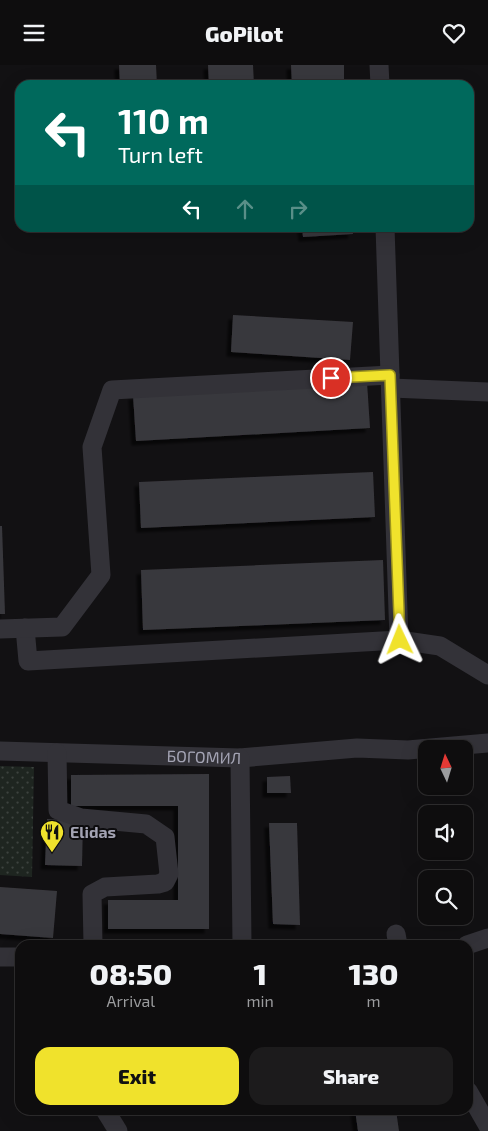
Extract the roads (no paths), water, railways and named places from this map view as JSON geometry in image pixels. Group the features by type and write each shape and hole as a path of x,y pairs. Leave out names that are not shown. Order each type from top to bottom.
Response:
{"street":[{"path":"379,65 380,80"},
{"path":"385,232 400,640"},
{"path":"0,629 62,627 101,575 92,447 112,390 390,381 488,392"},
{"path":"26,628 28,661 400,640 440,646 488,675"},
{"name":"БОГОМИЛ","path":"0,751 240,758 357,748 408,750 488,743"},
{"path":"57,753 58,810 81,818 146,824 165,837 169,874 165,882 105,887 92,894 93,940"},
{"path":"240,758 242,940"},
{"path":"473,943 488,938"},
{"path":"0,957 15,957"},
{"path":"473,1100 488,1127"},
{"path":"108,1115 118,1131"}],"place":[{"name":"Elidas","path":"52,853"}]}
